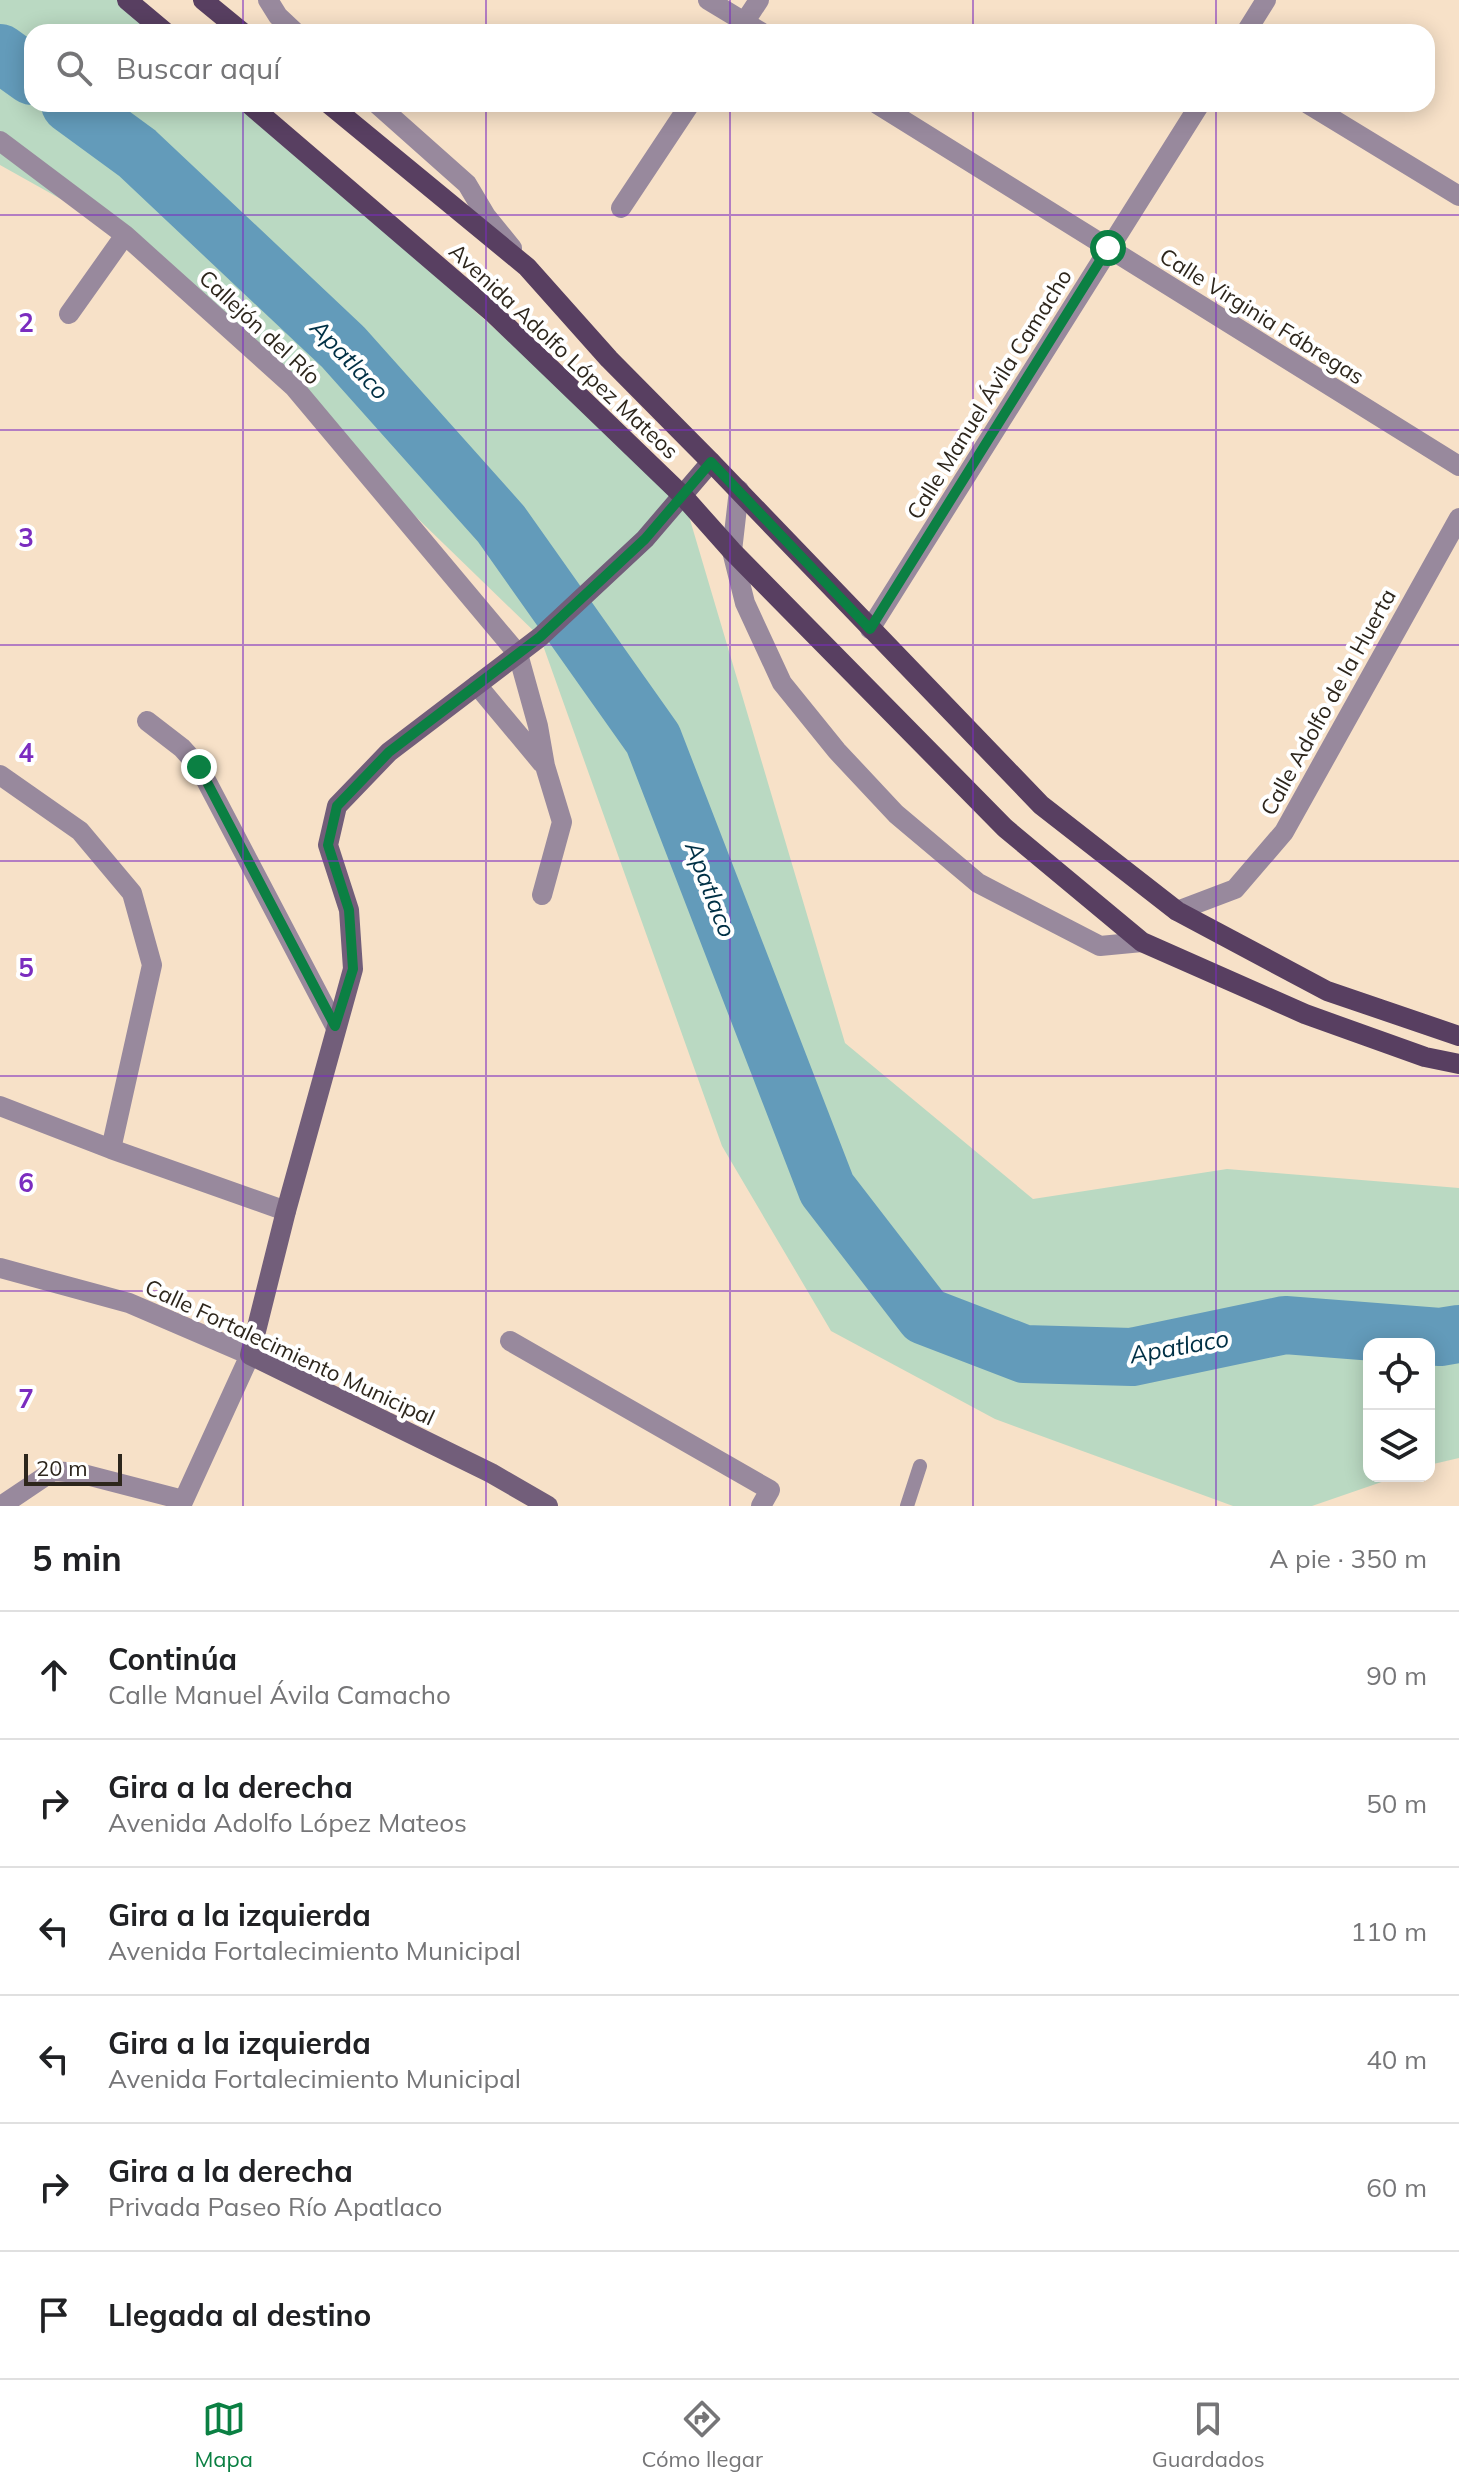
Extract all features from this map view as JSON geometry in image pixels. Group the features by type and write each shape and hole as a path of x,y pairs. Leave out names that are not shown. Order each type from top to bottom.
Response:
{"main road":[{"path":"127,0 156,24"},
{"path":"203,0 232,24"},
{"name":"Avenida Adolfo López Mateos","path":"258,112 494,314 683,496 732,551 1005,828 1142,942 1305,1014 1425,1057 1459,1064"},
{"name":"Avenida Adolfo López Mateos","path":"339,112 527,267 609,359 1041,805 1177,911 1327,991 1459,1036"},
{"path":"250,1355 335,1026 353,969 349,910 328,845 337,806 389,752 540,637 645,539 711,462"},
{"name":"Calle Fortalecimiento Municipal","path":"250,1355 491,1473 548,1506"}],"street":[{"path":"268,0 286,24"},
{"path":"708,0 741,24"},
{"path":"750,24 759,0"},
{"path":"1251,24 1266,0"},
{"path":"386,112 467,184 486,216 527,267"},
{"path":"621,208 685,112"},
{"name":"Calle Virginia Fábregas","path":"890,112 1459,466"},
{"name":"Calle Manuel Ávila Camacho","path":"870,629 1195,112"},
{"path":"1321,112 1459,196"},
{"name":"Callejón del Río","path":"0,141 125,235 294,387 518,654"},
{"path":"69,314 125,235"},
{"path":"739,490 732,551 745,603 782,683 837,751 896,814 978,883 1100,946 1142,942"},
{"name":"Calle Adolfo de la Huerta","path":"1177,911 1235,889 1284,832 1459,518"},
{"path":"518,654 562,822 542,895"},
{"path":"477,685 545,766"},
{"path":"147,721 182,748 199,767 335,1026"},
{"path":"1,781 80,831 132,893 152,965 111,1149"},
{"path":"0,1106 286,1211"},
{"name":"Calle Fortalecimiento Municipal","path":"0,1268 129,1303 250,1355"},
{"path":"510,1341 770,1490 761,1506"},
{"path":"1,1506 53,1471 79,1473 182,1503 250,1355"}],"lane":[{"path":"907,1506 920,1466"}],"green space":[{"path":"0,0 125,0 152,24 24,24 24,112 251,112 683,496 845,1043 1033,1199 1227,1169 1459,1188 1459,1458 1435,1464 1435,1338 1363,1338 1363,1482 1382,1482 1312,1506 1233,1506 995,1419 831,1331 722,1146 540,637 125,235 0,165"}],"waterway":[{"name":"Apatlaco","path":"0,53 24,70"},
{"name":"Apatlaco","path":"81,112 137,153 343,347 501,524 653,739 827,1189 925,1316 1024,1354 1132,1357 1285,1325 1440,1337 1459,1334"}],"route":[{"path":"199,767 335,1026 353,969 349,910 328,845 337,806 389,752 540,637 645,539 711,462 870,629 1108,248"}]}
